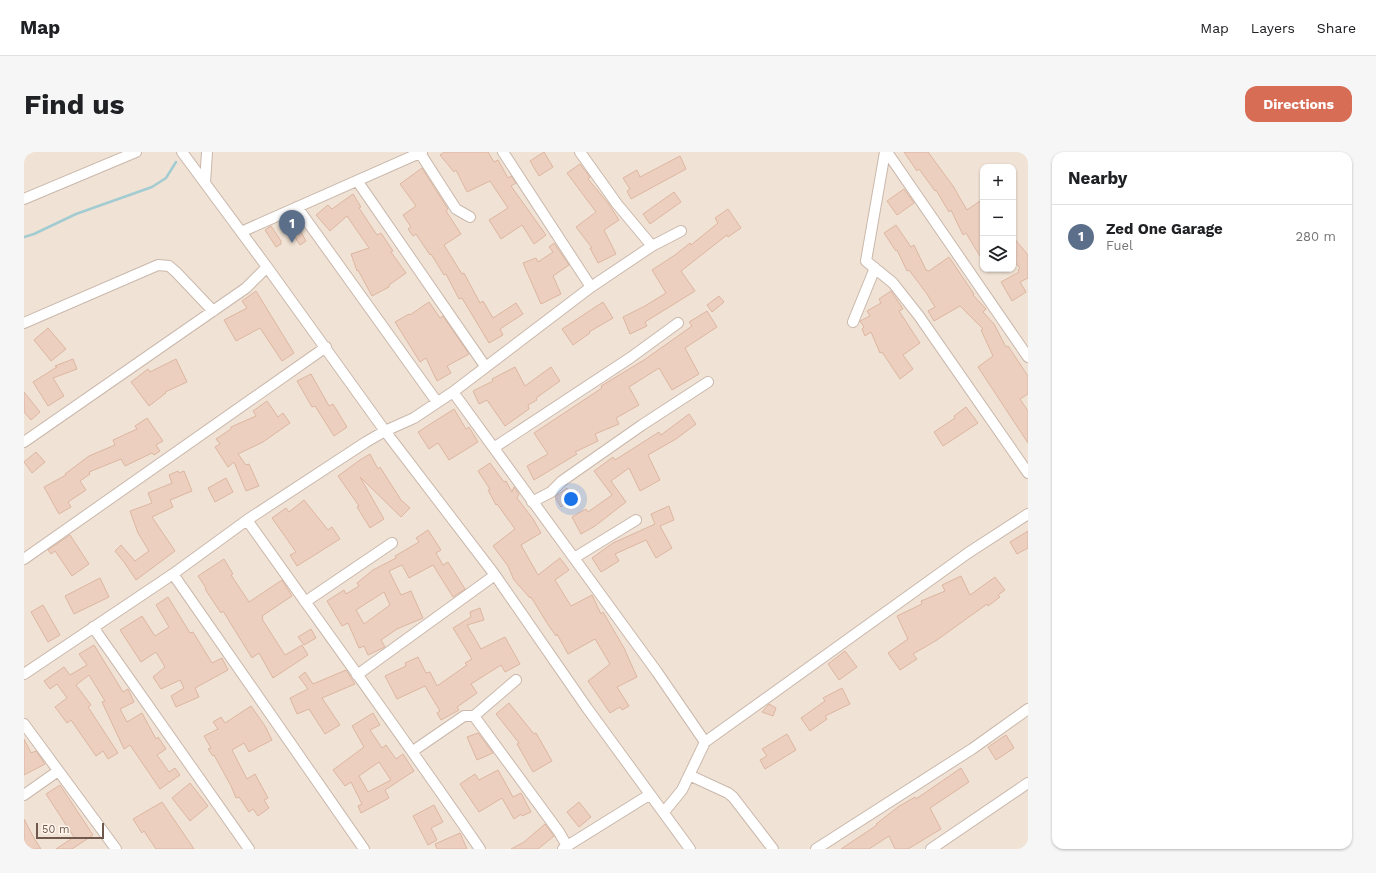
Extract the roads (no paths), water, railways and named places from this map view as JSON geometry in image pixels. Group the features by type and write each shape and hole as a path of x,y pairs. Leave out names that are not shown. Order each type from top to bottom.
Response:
{"street":[{"path":"24,199 136,152"},
{"path":"182,152 326,347 385,431 495,575 649,795 664,812 690,849"},
{"path":"205,183 207,152"},
{"path":"503,152 591,288"},
{"path":"580,152 617,204 652,246"},
{"path":"886,152 866,258 868,264 893,283 919,316 1028,473"},
{"path":"886,152 1028,357"},
{"path":"241,232 358,182 421,153 456,209 470,217"},
{"path":"358,182 485,366"},
{"path":"297,207 437,402"},
{"path":"24,674 173,574 247,520 385,431 414,418 453,392 485,366 591,288 652,246 681,231"},
{"path":"24,324 158,265 169,266 212,311"},
{"path":"24,442 246,288 267,267"},
{"path":"853,322 875,268"},
{"path":"495,447 630,358 678,323"},
{"path":"24,559 326,347"},
{"path":"532,502 551,492 562,481 642,425 708,382"},
{"path":"453,392 495,447 532,502 657,672 705,742"},
{"path":"664,812 682,790 705,742 968,553 1028,514"},
{"path":"247,520 413,751 480,849"},
{"path":"574,558 636,520"},
{"path":"305,602 392,543"},
{"path":"173,574 364,849"},
{"path":"357,675 495,575"},
{"path":"93,627 249,849"},
{"path":"474,716 516,680"},
{"path":"816,849 972,749 1028,709"},
{"path":"413,751 464,716 474,716 559,832 565,847 649,795"},
{"path":"24,724 116,849"},
{"path":"24,795 58,771"},
{"path":"689,775 733,797 773,849"},
{"path":"931,849 1028,783"}],"waterway":[{"path":"24,237 34,234 76,214 152,187 166,178 176,162"}],"place":[{"name":"Zed One Garage","path":"292,243"}]}
